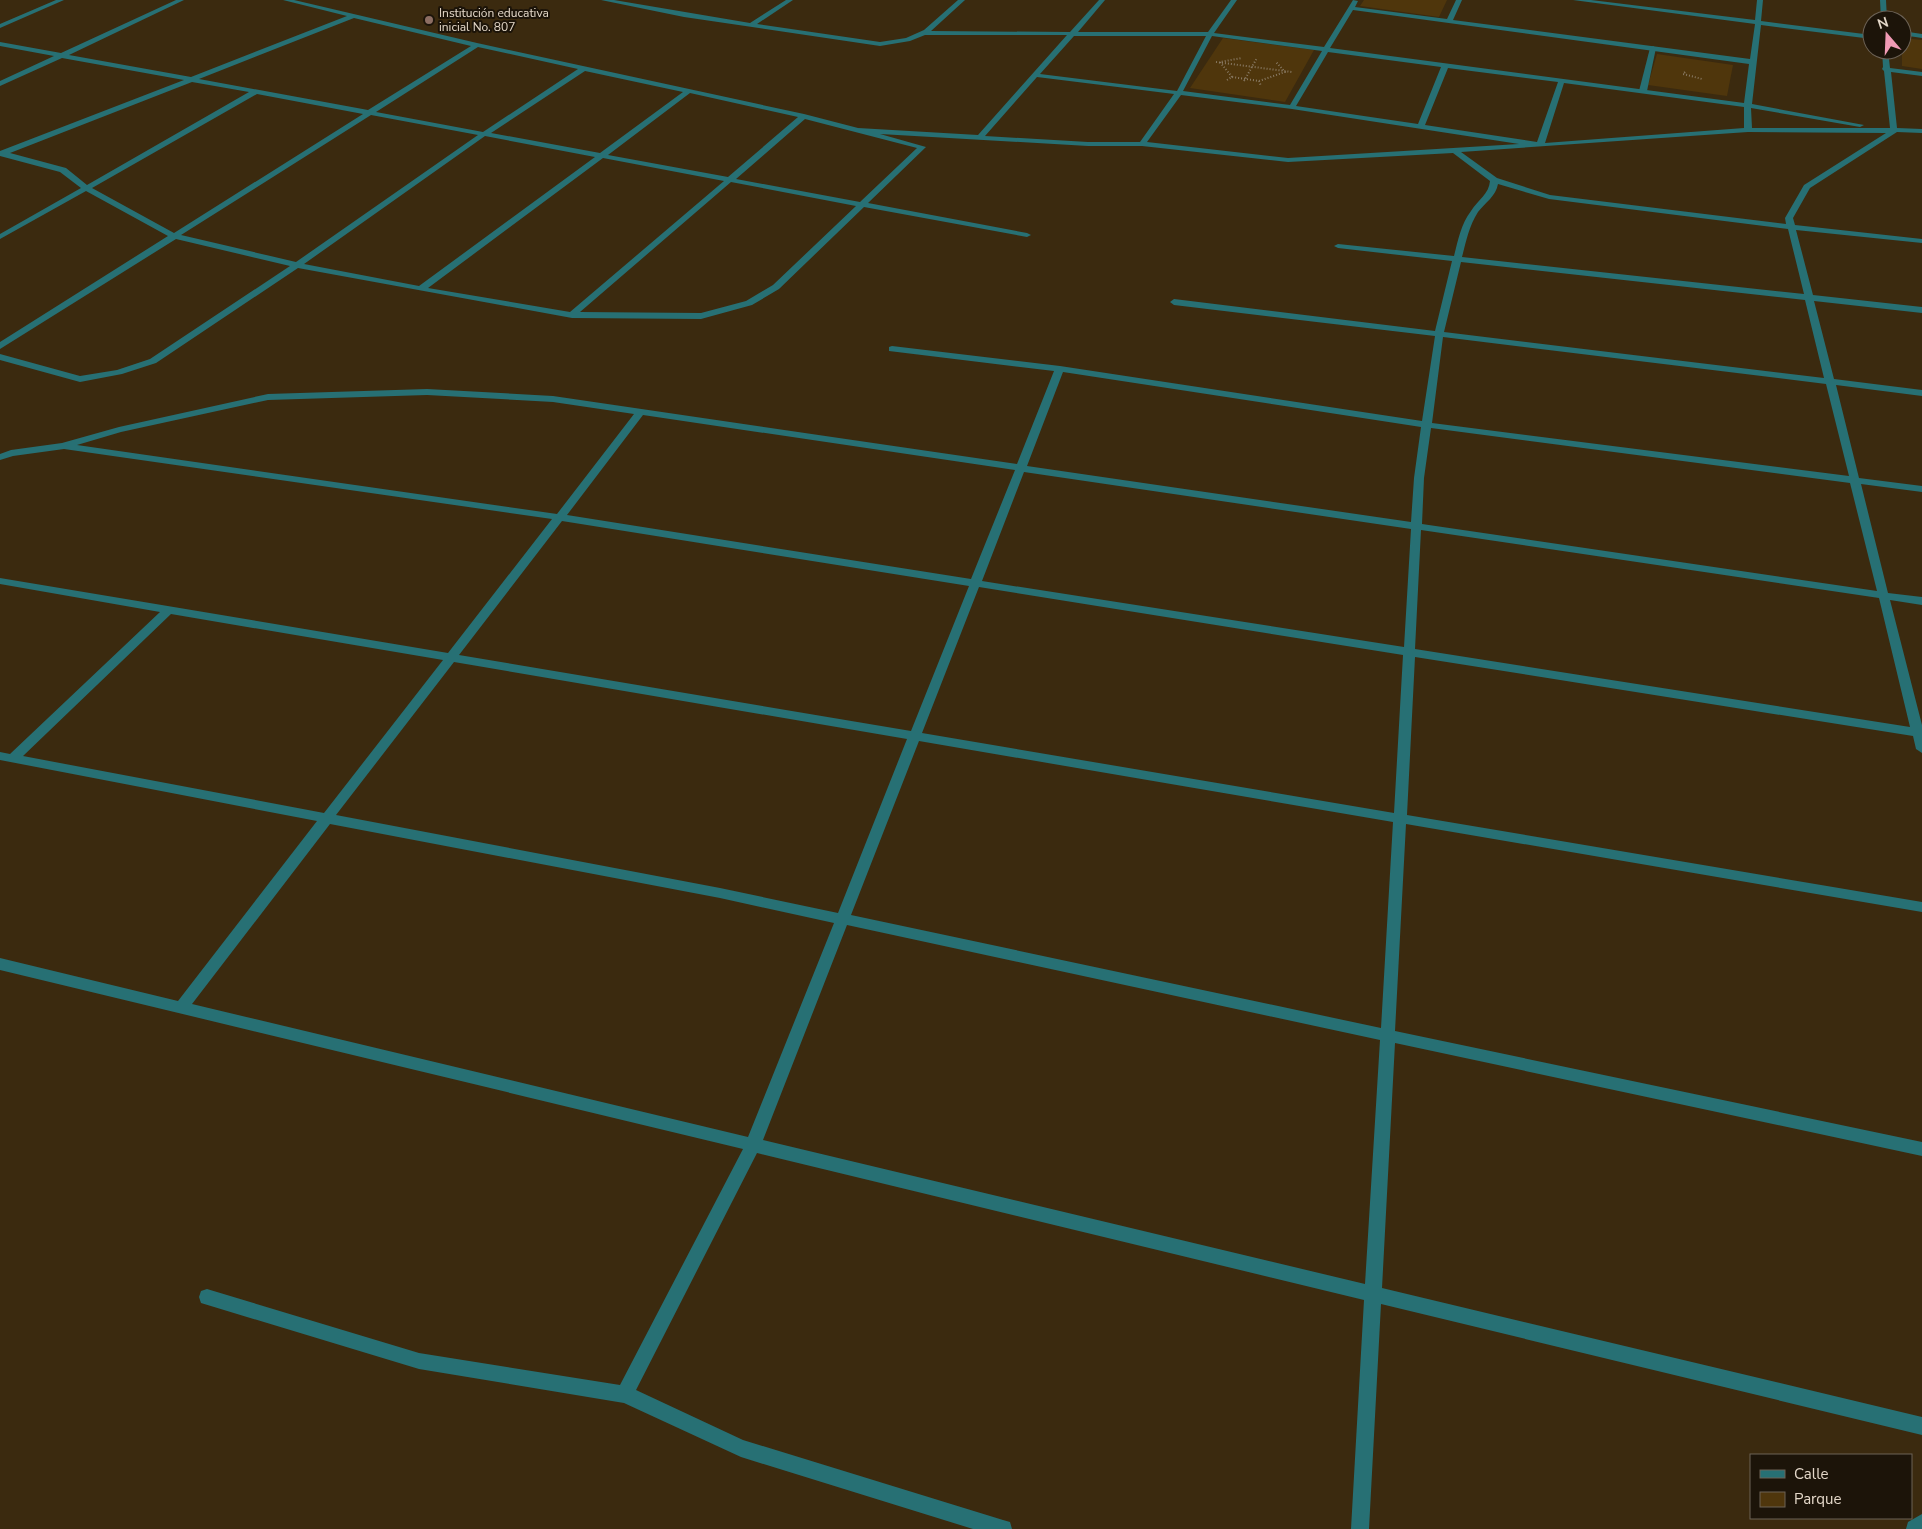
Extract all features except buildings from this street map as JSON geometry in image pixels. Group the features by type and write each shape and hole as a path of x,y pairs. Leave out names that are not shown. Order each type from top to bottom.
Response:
{"street":[{"path":"0,26 61,0"},
{"path":"0,84 181,0"},
{"path":"2,154 63,170 86,188 174,236 297,265 572,315 701,316 749,303 776,287 922,147 804,116 583,69 286,0"},
{"path":"604,0 871,44 901,41 927,33 1210,34 1746,105 1894,131"},
{"path":"751,25 790,0"},
{"path":"927,33 962,0"},
{"path":"981,136 1102,0"},
{"path":"1142,144 1180,91 1210,34 1234,0"},
{"path":"1292,107 1356,0"},
{"path":"1449,21 1459,0"},
{"path":"1576,0 1862,36"},
{"path":"1748,130 1746,105 1759,23 1760,0"},
{"path":"1351,8 1753,62"},
{"path":"2,154 357,15"},
{"path":"0,44 1027,235"},
{"path":"0,346 477,45"},
{"path":"1643,91 1653,48"},
{"path":"1886,60 1894,131"},
{"path":"1420,125 1446,64"},
{"path":"0,357 80,379 119,372 153,361 297,265 484,134 583,69"},
{"path":"1886,69 1922,74"},
{"path":"1034,75 1180,91 1420,125 1540,145"},
{"path":"1540,145 1562,80"},
{"path":"421,289 689,91"},
{"path":"0,237 255,92"},
{"path":"572,315 804,116"},
{"path":"856,130 981,136 1088,144 1142,144 1288,160 1748,130 1922,132"},
{"path":"1894,131 1807,187 1789,218 1920,732 1922,749"},
{"path":"1454,150 1494,180 1549,196 1791,227 1922,241"},
{"path":"1360,1529 1419,478 1439,334 1457,259 1464,232 1474,212 1493,190 1494,180"},
{"path":"1338,246 1922,310"},
{"path":"1174,302 1922,393"},
{"path":"892,350 1060,369 1426,425 1922,489"},
{"path":"625,1394 753,1145 1060,369"},
{"path":"0,457 11,453 63,446 118,430 268,397 427,392 553,399 1922,601"},
{"path":"181,1008 641,412"},
{"path":"63,446 560,517 1920,732"},
{"path":"0,580 1922,907"},
{"path":"7,757 169,609"},
{"path":"7,757 720,893 1922,1149"},
{"path":"0,964 1922,1426"},
{"path":"207,1297 419,1361 625,1394 741,1448 1003,1529"},
{"path":"1915,1529 1922,1523"}],"path":[{"path":"1220,62 1250,56"},
{"path":"1242,86 1258,57"},
{"path":"1274,59 1286,72"},
{"path":"1210,61 1295,73"},
{"path":"1220,62 1232,77"},
{"path":"1259,81 1286,72"}],"green space":[{"path":"1364,0 1447,0 1439,17 1360,6"},
{"path":"1223,38 1314,50 1285,102 1190,88"},
{"path":"1912,39 1922,40 1922,69 1902,66 1902,60 1912,60"},
{"path":"1657,54 1733,65 1727,96 1648,85"}],"place":[{"name":"Institución educativa inicial No. 807","path":"429,20"}]}
